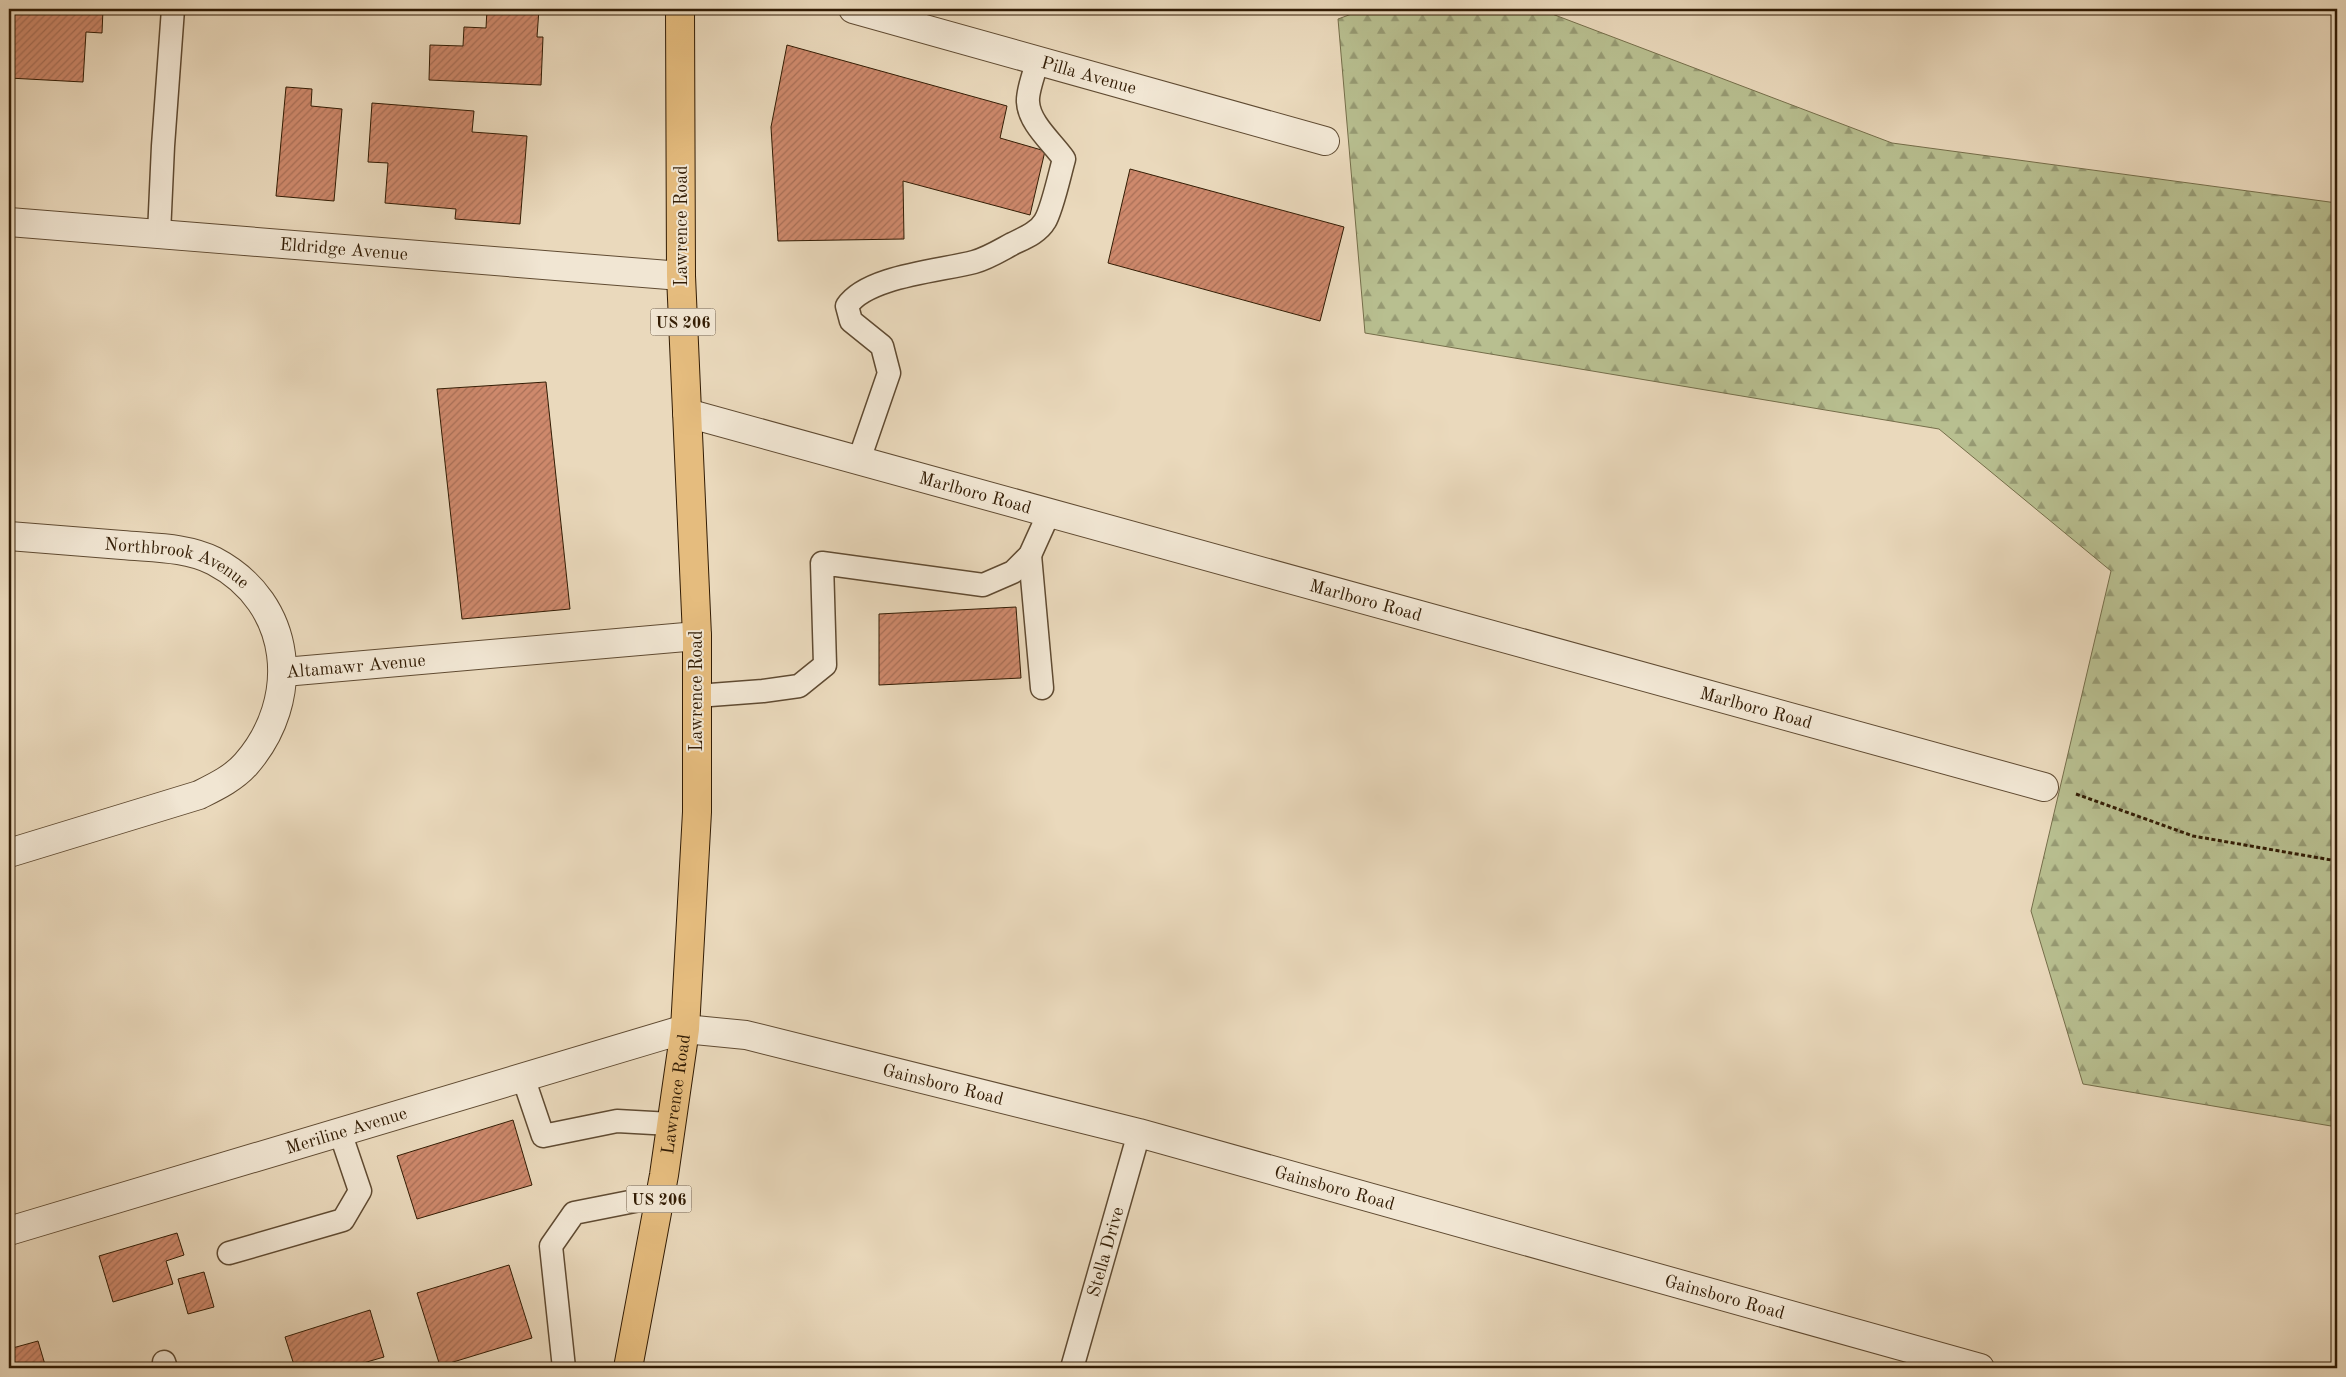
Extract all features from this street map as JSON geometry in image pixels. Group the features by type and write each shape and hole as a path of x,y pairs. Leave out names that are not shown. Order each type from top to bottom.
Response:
{"main road":[{"name":"Lawrence Road","path":"623,1366 660,1196 684,1028 697,812 697,636 681,276 680,9"}],"street":[{"name":"Pilla Avenue","path":"853,9 1325,141"},
{"name":"Eldridge Avenue","path":"9,222 681,276"},
{"name":"Marlboro Road","path":"687,413 2044,787"},
{"name":"Northbrook Avenue","path":"9,536 183,550 214,561 244,582 267,611 279,642 284,672"},
{"name":"Altamawr Avenue","path":"9,853 199,795 219,786 245,766 268,736 280,705 284,672 697,636"},
{"name":"Meriline Avenue","path":"9,1231 684,1028"},
{"name":"Gainsboro Road","path":"684,1028 746,1035 1139,1133 1980,1368"}],"lane":[{"path":"159,234 173,9"},
{"path":"859,460 888,373 882,346 851,321 847,306 853,298 865,290 927,270 954,267 993,255 1032,235 1046,220 1064,159 1052,142 1037,127 1028,103 1038,60"},
{"path":"697,696 799,686 825,665 822,563 983,585 1013,572 1030,555 1049,513"},
{"path":"1030,555 1042,688"},
{"path":"523,1077 543,1136 618,1121 671,1124"},
{"path":"229,1253 343,1220 360,1191 340,1132"},
{"name":"Stella Drive","path":"1072,1368 1139,1133"},
{"path":"564,1368 551,1246 574,1214 660,1196"}],"path":[{"path":"2044,787 2086,797 2193,836 2337,860"}],"green space":[{"path":"1365,9 1539,9 1892,143 2337,203 2337,1127 2083,1084 2031,911 2111,571 1939,429 1365,333 1338,19"}],"building":[{"path":"9,9 103,9 102,33 86,32 83,82 9,78"},
{"path":"487,9 539,9 537,37 543,37 541,85 429,80 430,45 463,46 464,27 486,28"},
{"path":"787,45 1007,106 1000,138 1045,151 1030,215 903,181 904,239 778,241 771,127"},
{"path":"286,87 312,89 311,106 342,109 334,201 276,196"},
{"path":"372,103 474,111 472,132 527,136 520,224 455,219 456,209 385,203 388,163 368,162"},
{"path":"1130,169 1344,227 1320,321 1108,263"},
{"path":"546,382 570,609 462,619 437,389"},
{"path":"1016,607 1021,678 879,685 879,614"},
{"path":"513,1120 532,1185 417,1219 397,1156"},
{"path":"177,1233 184,1255 166,1261 173,1284 113,1302 99,1256"},
{"path":"509,1265 532,1338 440,1366 417,1293"},
{"path":"204,1272 214,1307 188,1314 178,1279"},
{"path":"370,1310 384,1357 346,1368 295,1368 285,1337"},
{"path":"38,1341 46,1368 9,1368 9,1349"}]}
